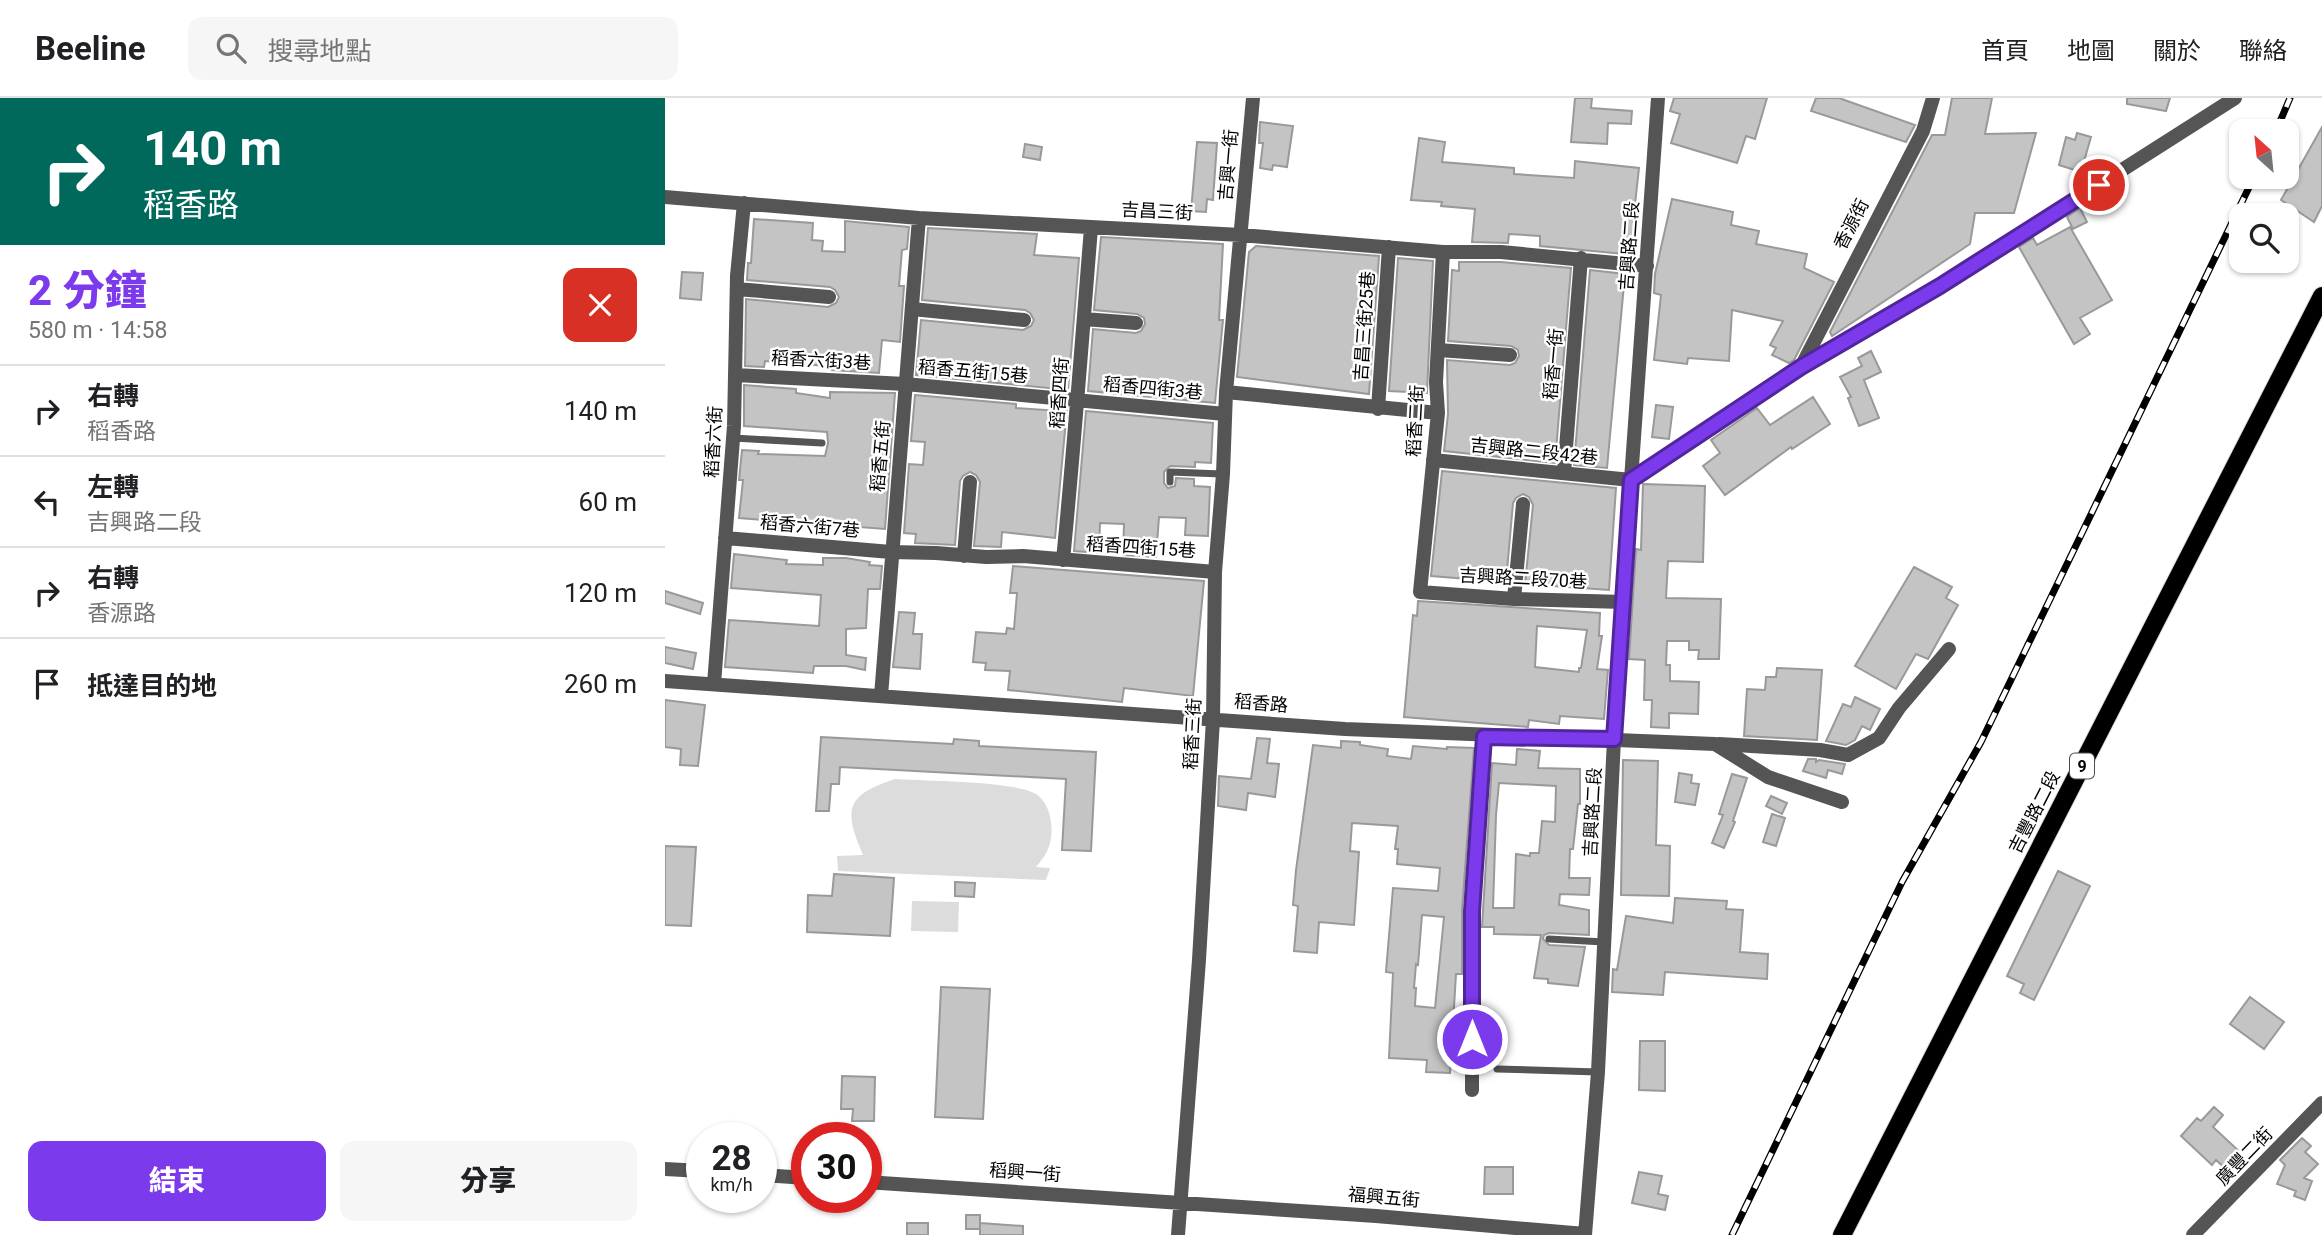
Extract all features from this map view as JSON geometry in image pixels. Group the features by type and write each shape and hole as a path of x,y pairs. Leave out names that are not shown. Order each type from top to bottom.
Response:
{"main road":[{"name":"吉豐路二段","path":"1842,1235 2322,296"}],"street":[{"name":"吉興一街","path":"1241,234 1253,98"},
{"name":"吉興路二段","path":"1585,1234 1598,1072 1614,739 1658,98"},
{"name":"香源街","path":"1801,367 1923,131 1933,98"},
{"path":"1631,480 1801,367 1940,286 2235,98"},
{"name":"吉昌三街","path":"665,197 919,218 1241,234 1443,252 1501,252 1647,266"},
{"name":"稻香六街","path":"714,684 733,438 737,289 744,203"},
{"name":"稻香五街","path":"881,696 919,218"},
{"name":"稻香四街","path":"1063,560 1079,400 1091,228"},
{"name":"稻香三街","path":"1178,1235 1199,960 1213,719 1215,572 1226,392 1241,234"},
{"name":"吉昌三街25巷","path":"1378,409 1389,247"},
{"name":"稻香二街","path":"1420,592 1438,413 1443,252"},
{"name":"稻香一街","path":"1564,473 1581,258"},
{"path":"737,289 829,297"},
{"path":"912,309 1024,320"},
{"path":"1084,318 1136,323"},
{"path":"1438,350 1510,355"},
{"name":"稻香六街3巷","path":"735,375 905,384"},
{"name":"稻香五街15巷","path":"905,384 1079,400"},
{"path":"1226,392 1438,413"},
{"name":"稻香四街3巷","path":"1079,400 1225,414"},
{"name":"吉興路二段42巷","path":"1433,460 1631,480"},
{"path":"964,556 970,482"},
{"path":"1514,599 1523,504"},
{"name":"稻香六街7巷","path":"726,538 986,557"},
{"name":"稻香四街15巷","path":"986,557 1023,556 1215,572"},
{"name":"吉興路二段70巷","path":"1420,592 1514,599 1624,602"},
{"path":"1715,744 1820,750 1849,755 1879,738 1899,708 1949,649"},
{"name":"稻香路","path":"665,681 1345,729 1484,737 1715,744 1768,777 1842,802"},
{"path":"1472,1090 1472,911 1484,737"},
{"name":"廣豐二街","path":"2193,1235 2322,1103"},
{"path":"665,1169 686,1170"},
{"name":"稻興一街","path":"882,1183 1180,1201"},
{"name":"福興五街","path":"1180,1201 1585,1234"}],"lane":[{"path":"733,438 821,443"},
{"path":"1170,482 1171,472 1223,474"},
{"path":"1549,939 1605,942"},
{"path":"1497,1069 1598,1072"}],"shaded area":[{"path":"895,779 1009,786 1036,794 1046,805 1051,819 1050,842 1046,854 1036,867 1050,868 1046,880 838,871 837,856 863,855 853,826 853,806 867,791"},
{"path":"912,901 959,902 958,932 911,931"}],"building":[{"path":"1575,98 1592,98 1591,108 1632,111 1631,124 1608,123 1607,144 1571,142"},
{"path":"1674,98 1767,98 1755,139 1746,136 1737,163 1671,143 1680,114 1670,111"},
{"path":"1816,98 1839,98 1915,125 1906,142 1811,111"},
{"path":"1952,98 1992,98 1985,134 2036,133 2014,213 1975,213 1970,244 1832,336 1830,332 1932,135 1945,135"},
{"path":"2127,98 2170,98 2166,111 2127,104"},
{"path":"1260,122 1293,126 1287,167 1273,165 1272,170 1260,168 1263,143 1259,143"},
{"path":"2322,127 2322,206 2314,222 2299,212 2299,203 2286,203 2281,200 2287,189 2299,189 2299,168"},
{"path":"2077,133 2091,137 2081,172 2059,165 2066,137 2075,140"},
{"path":"1419,138 1445,142 1442,162 1514,168 1514,174 1574,178 1575,161 1639,168 1633,222 1637,222 1635,255 1540,246 1540,236 1509,234 1508,243 1472,242 1475,209 1441,206 1442,202 1411,200"},
{"path":"1197,142 1217,143 1213,200 1207,199 1206,212 1191,211"},
{"path":"1025,144 1042,147 1040,160 1023,157"},
{"path":"1672,199 1733,212 1731,225 1759,231 1756,244 1807,254 1804,268 1834,282 1794,360 1789,363 1772,355 1776,348 1770,345 1783,321 1732,310 1729,361 1688,358 1687,364 1654,360 1661,295 1654,293 1655,274"},
{"path":"2080,208 2087,222 2073,229 2067,217"},
{"path":"754,219 813,223 812,240 823,241 822,251 845,252 845,221 909,227 907,249 902,250 899,286 904,286 900,342 882,340 879,373 765,361 764,367 745,366 746,299 828,307 836,303 839,297 830,287 747,280"},
{"path":"2070,227 2112,300 2080,318 2090,334 2074,344 2019,247 2033,238 2037,245"},
{"path":"928,228 1037,234 1034,255 1079,258 1068,390 916,375 921,320 1023,330 1031,326 1034,320 1025,310 922,300"},
{"path":"1101,237 1223,244 1219,320 1223,320 1215,403 1088,391 1093,329 1136,333 1141,331 1145,324 1144,318 1137,314 1094,310"},
{"path":"1256,246 1379,256 1369,394 1237,377 1249,252"},
{"path":"1398,258 1433,261 1427,393 1389,391"},
{"path":"1459,262 1501,262 1571,268 1555,463 1444,451 1448,414 1447,360 1510,365 1515,363 1519,356 1518,350 1511,346 1448,341 1452,270 1459,271"},
{"path":"1590,270 1625,274 1607,468 1574,465"},
{"path":"682,272 703,273 701,300 680,298"},
{"path":"1871,351 1881,372 1864,380 1879,418 1859,426 1848,398 1851,397 1840,377 1862,366 1858,358"},
{"path":"744,385 796,389 796,393 830,398 830,392 895,393 885,529 739,518 743,480 739,480 742,450 759,451 758,454 825,456 828,443 827,432 744,426"},
{"path":"915,395 1016,404 1016,408 1060,411 1060,408 1067,409 1055,538 1002,532 1001,547 974,546 980,482 976,475 970,472 960,481 955,545 915,543 916,534 904,533 909,464 923,465 925,442 911,441"},
{"path":"1813,397 1830,424 1792,449 1791,447 1725,495 1703,466 1720,453 1711,440 1757,408 1770,425"},
{"path":"1656,405 1673,407 1669,439 1652,437"},
{"path":"1086,411 1213,423 1211,463 1195,462 1195,467 1170,466 1164,472 1164,483 1168,488 1175,486 1176,478 1194,479 1194,486 1210,487 1208,536 1185,535 1186,518 1159,517 1156,557 1123,555 1124,524 1100,523 1099,553 1074,551"},
{"path":"1442,471 1616,488 1609,590 1525,584 1533,505 1529,497 1523,494 1513,503 1506,582 1431,576"},
{"path":"1643,484 1705,486 1703,562 1668,561 1666,598 1721,599 1719,659 1698,659 1699,650 1689,650 1689,641 1667,641 1666,665 1670,665 1670,681 1699,682 1698,714 1669,713 1669,728 1651,727 1652,700 1644,700 1645,660 1629,659 1636,549 1641,550"},
{"path":"734,554 787,560 786,564 823,565 823,558 846,558 882,566 880,589 868,589 866,628 846,629 846,655 866,658 865,670 846,666 814,666 813,673 725,667 729,620 819,626 821,595 731,588"},
{"path":"1013,566 1204,581 1193,696 1124,688 1122,702 1008,690 1010,671 985,670 986,663 973,662 976,632 1006,634 1007,628 1014,629 1017,593 1010,593"},
{"path":"1914,567 1952,587 1946,598 1958,605 1928,659 1916,654 1896,689 1855,666"},
{"path":"665,591 703,603 700,614 665,603"},
{"path":"1418,601 1600,613 1599,636 1602,636 1597,669 1608,670 1604,719 1560,716 1559,724 1529,720 1528,727 1404,717 1413,615 1417,616","holes":["1537,626 1587,630 1579,672 1535,667"]},
{"path":"899,612 915,613 913,634 922,634 920,669 893,667"},
{"path":"665,647 696,653 693,669 665,663"},
{"path":"1777,668 1822,670 1817,740 1744,736 1747,689 1765,690 1766,677 1776,677"},
{"path":"1855,697 1880,709 1870,730 1862,726 1855,740 1846,745 1826,741 1843,704 1851,707"},
{"path":"665,700 705,705 698,766 680,765 681,749 665,747"},
{"path":"821,737 953,744 954,739 979,741 979,746 1096,752 1091,851 1062,850 1066,779 840,767 839,784 831,784 829,811 816,811"},
{"path":"1257,738 1270,739 1267,763 1279,764 1275,797 1248,793 1246,810 1218,806 1219,776 1251,779"},
{"path":"1341,741 1360,742 1360,745 1388,749 1387,756 1411,759 1413,746 1474,748 1462,910 1462,974 1456,974 1450,1073 1426,1072 1427,1060 1389,1058 1393,973 1386,972 1393,888 1438,891 1440,868 1397,864 1398,849 1395,849 1398,826 1352,823 1350,851 1359,852 1354,925 1319,922 1317,953 1294,951 1298,906 1293,905 1296,870 1313,745 1341,748","holes":["1422,915 1444,917 1435,1008 1415,1006 1414,988"]},
{"path":"1517,749 1540,751 1538,768 1580,769 1580,804 1573,849 1570,849 1569,878 1590,878 1589,895 1560,894 1559,905 1589,910 1589,935 1549,933 1544,935 1543,939 1549,945 1585,947 1578,986 1548,983 1548,979 1534,978 1541,935 1494,934 1494,927 1482,927 1492,763 1516,765","holes":["1499,783 1556,786 1555,822 1542,821 1539,853 1530,853 1530,856 1516,854 1514,908 1493,908"]},
{"path":"1808,759 1845,764 1842,774 1828,770 1826,778 1803,771"},
{"path":"1623,760 1658,761 1656,845 1670,846 1669,896 1621,895"},
{"path":"1679,773 1692,775 1691,783 1699,784 1695,805 1675,802"},
{"path":"1732,774 1747,778 1733,821 1735,822 1724,848 1712,843 1723,815 1719,814"},
{"path":"1771,796 1787,803 1782,814 1766,806"},
{"path":"1772,814 1785,818 1776,846 1763,842"},
{"path":"665,846 696,847 691,926 665,925"},
{"path":"2058,871 2090,886 2034,1000 2020,993 2024,984 2007,976"},
{"path":"834,874 894,878 890,936 807,932 808,895 832,896"},
{"path":"955,882 975,883 974,897 955,896"},
{"path":"1675,898 1727,901 1726,909 1743,910 1740,952 1768,954 1767,979 1665,972 1663,995 1612,992 1613,969 1617,970 1626,916 1673,923"},
{"path":"941,987 990,989 983,1119 935,1117"},
{"path":"2250,997 2284,1022 2264,1049 2230,1024"},
{"path":"1640,1041 1665,1041 1665,1091 1639,1090"},
{"path":"842,1076 875,1077 874,1121 852,1121 853,1109 841,1109"},
{"path":"2214,1107 2223,1115 2213,1127 2241,1153 2226,1169 2216,1160 2212,1165 2181,1136 2197,1118 2201,1121"},
{"path":"2302,1138 2311,1146 2305,1152 2318,1164 2304,1178 2312,1181 2305,1200 2294,1196 2296,1191 2277,1184 2285,1165 2280,1160"},
{"path":"1485,1167 1513,1167 1513,1194 1484,1194"},
{"path":"1639,1172 1662,1176 1658,1194 1668,1196 1665,1210 1632,1203"},
{"path":"966,1215 980,1215 980,1229 966,1229"},
{"path":"907,1223 928,1223 928,1235 907,1235"},
{"path":"980,1223 1023,1226 1023,1235 980,1235"}],"railway":[{"path":"2281,119 2290,98"},
{"path":"1732,1235 1902,882 1981,742 2248,189"}],"route":[{"path":"1472,1039 1472,911 1484,737 1614,739 1631,480 1801,367 1940,286 2099,185"}]}
